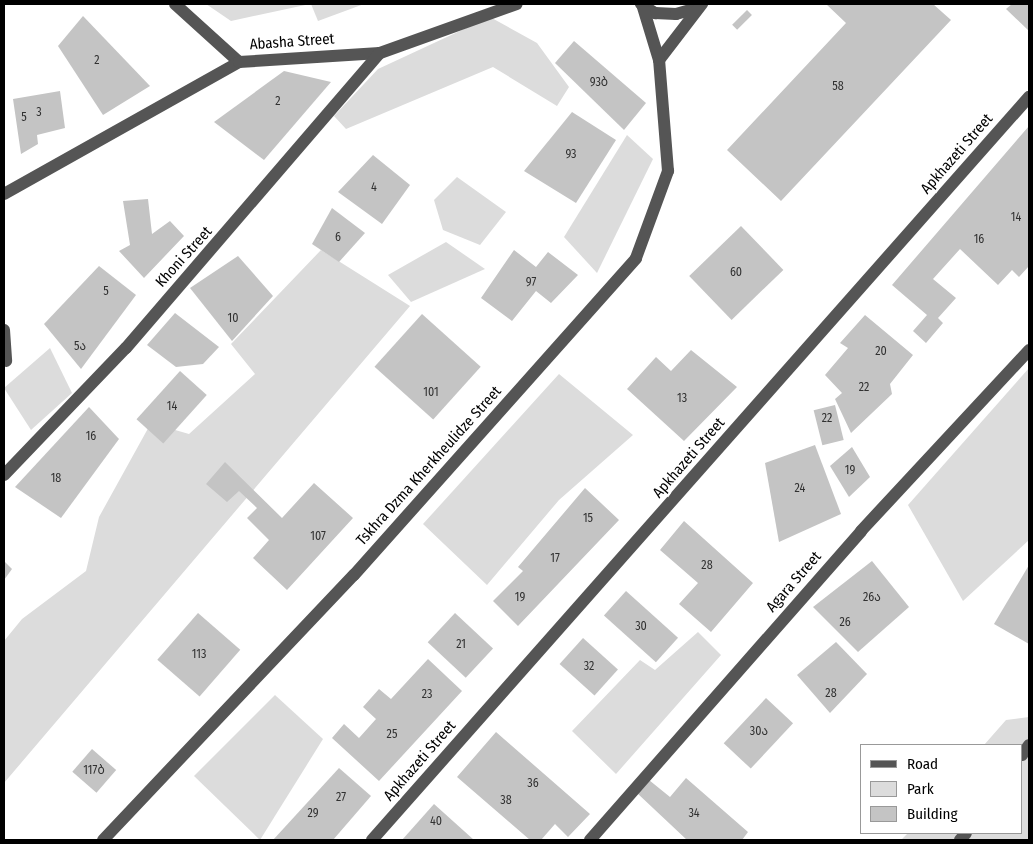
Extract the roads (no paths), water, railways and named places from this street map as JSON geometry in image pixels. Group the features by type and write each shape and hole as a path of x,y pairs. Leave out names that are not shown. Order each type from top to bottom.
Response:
{"street":[{"path":"175,4 239,62"},
{"name":"Abasha Street","path":"4,194 239,62 380,53 518,4"},
{"path":"642,4 655,13 676,14 699,6"},
{"name":"Tskhra Dzma Kherkheulidze Street","path":"103,840 354,575 636,258 668,171 659,60 642,4"},
{"path":"659,60 699,6"},
{"name":"Khoni Street","path":"4,475 139,333 380,53"},
{"name":"Apkhazeti Street","path":"372,840 1029,97"},
{"path":"4,330 6,361"},
{"name":"Agara Street","path":"590,840 861,531 1029,350"}]}
